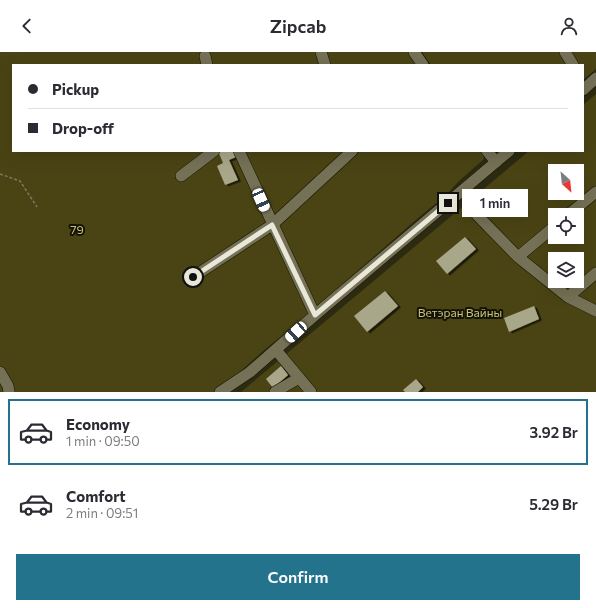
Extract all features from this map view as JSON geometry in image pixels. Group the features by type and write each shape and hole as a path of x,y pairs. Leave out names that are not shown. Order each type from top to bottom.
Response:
{"street":[{"path":"321,52 325,64"},
{"path":"414,52 423,64"},
{"path":"565,52 572,64"},
{"path":"584,85 596,78"},
{"path":"181,176 213,152"},
{"path":"239,152 315,315"},
{"path":"193,277 272,225 351,152"},
{"path":"488,152 496,162"},
{"path":"220,392 250,372 508,152"},
{"path":"577,208 596,192"},
{"path":"476,216 518,257 568,297 596,311"},
{"path":"518,257 548,232"},
{"path":"568,297 596,273"},
{"path":"276,350 311,392"},
{"path":"0,372 8,386 9,392"},
{"path":"275,392 299,378"}],"path":[{"path":"0,174 20,181 36,207"}],"green space":[{"name":"79","path":"0,52 410,52 417,64 12,64 12,152 482,152 484,159 460,180 445,196 232,379 213,392 0,392"},
{"path":"422,52 596,52 596,69 584,79 584,64 430,64"},
{"name":"Ветэран Вайны","path":"596,94 596,392 241,392 528,152 584,152 584,104"}],"building":[{"path":"218,152 234,152 236,157 229,160 238,180 225,185 217,166 223,163"},
{"path":"465,237 476,249 447,274 436,261"},
{"path":"385,291 398,306 367,332 354,316"},
{"path":"534,306 539,319 509,332 504,318"},
{"path":"281,366 288,375 273,388 266,379"},
{"path":"416,379 423,387 418,392 405,392 403,390"}],"route":[{"path":"193,277 272,225 315,315 448,203"}]}
